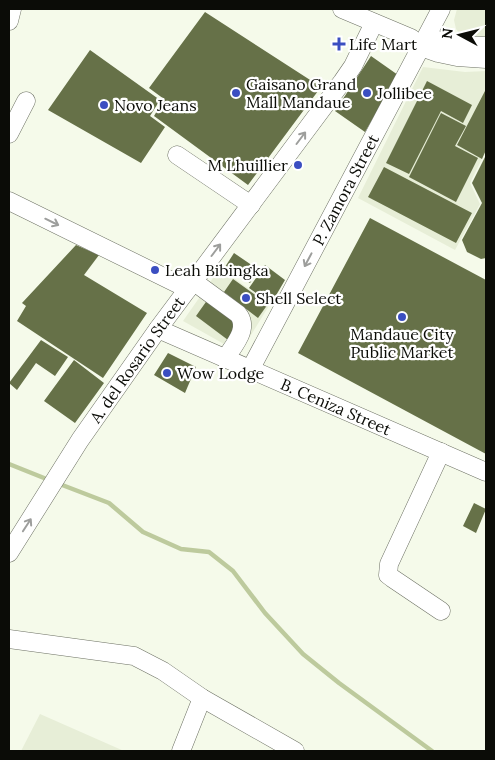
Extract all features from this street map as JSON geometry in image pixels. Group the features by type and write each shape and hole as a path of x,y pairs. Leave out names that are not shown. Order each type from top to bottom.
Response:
{"street":[{"path":"9,21 12,9"},
{"path":"342,9 457,57 486,59"},
{"name":"P. Zamora Street","path":"250,370 419,40 441,9"},
{"name":"A. del Rosario Street","path":"9,553 80,440 158,329 342,82 353,66 374,23"},
{"path":"419,40 486,46"},
{"path":"9,134 26,102"},
{"path":"177,154 251,205"},
{"path":"9,201 190,285 238,314 242,318 243,329 226,359"},
{"name":"B. Ceniza Street","path":"158,329 486,472"},
{"path":"441,452 393,555 388,570 388,575 441,610"},
{"path":"9,639 134,656 163,671 202,698 295,751"},
{"path":"181,751 202,698"}],"shaded area":[{"path":"457,9 486,9 486,36 465,37 460,34 456,29 454,20"},
{"path":"423,67 465,72 486,71 486,151 470,183 480,204 455,250 358,198"},
{"path":"220,268 270,304 240,353 183,321"},
{"path":"40,714 124,751 21,751"}],"building":[{"name":"Gaisano Grand Mall Mandaue","path":"205,12 321,87 248,185 154,116 164,99 149,88"},
{"name":"Novo Jeans","path":"90,50 160,100 150,116 165,127 141,163 48,110"},
{"name":"Jollibee","path":"371,56 398,75 365,132 335,111"},
{"path":"427,81 472,105 463,123 441,111 409,174 386,163"},
{"path":"486,89 486,150 482,159 457,145"},
{"path":"441,113 466,126 455,146 478,158 456,202 409,177"},
{"path":"486,155 486,258 481,259 467,252 462,240 482,203 472,183"},
{"path":"384,167 472,213 456,243 368,197"},
{"name":"Mandaue City Public Market","path":"370,218 486,280 486,454 298,353"},
{"path":"76,245 99,255 84,275 147,313 103,378 17,321 26,306 22,303"},
{"path":"234,253 259,270 250,283 225,267"},
{"path":"265,265 285,280 271,304 249,288"},
{"name":"Shell Select","path":"233,279 268,304 258,318 224,292"},
{"path":"208,299 240,323 228,340 196,316"},
{"path":"41,340 68,357 55,376 36,363 17,390 9,383"},
{"path":"168,353 196,367 185,393 154,375"},
{"path":"74,360 104,383 75,423 44,401"},
{"path":"474,503 486,509 476,533 463,526"}],"waterway":[{"path":"9,464 49,480"},
{"path":"57,483 109,503 143,532 181,549 209,552 233,571 265,613 303,654 339,683 432,751"}],"place":[{"name":"Life Mart","path":"339,44"},
{"name":"Gaisano Grand Mall Mandaue","path":"236,93"},
{"name":"Jollibee","path":"367,93"},
{"name":"Novo Jeans","path":"104,105"},
{"name":"M Lhuillier","path":"298,165"},
{"name":"Leah Bibingka","path":"155,270"},
{"name":"Shell Select","path":"246,298"},
{"name":"Mandaue City Public Market","path":"402,317"},
{"name":"Wow Lodge","path":"167,373"}]}
